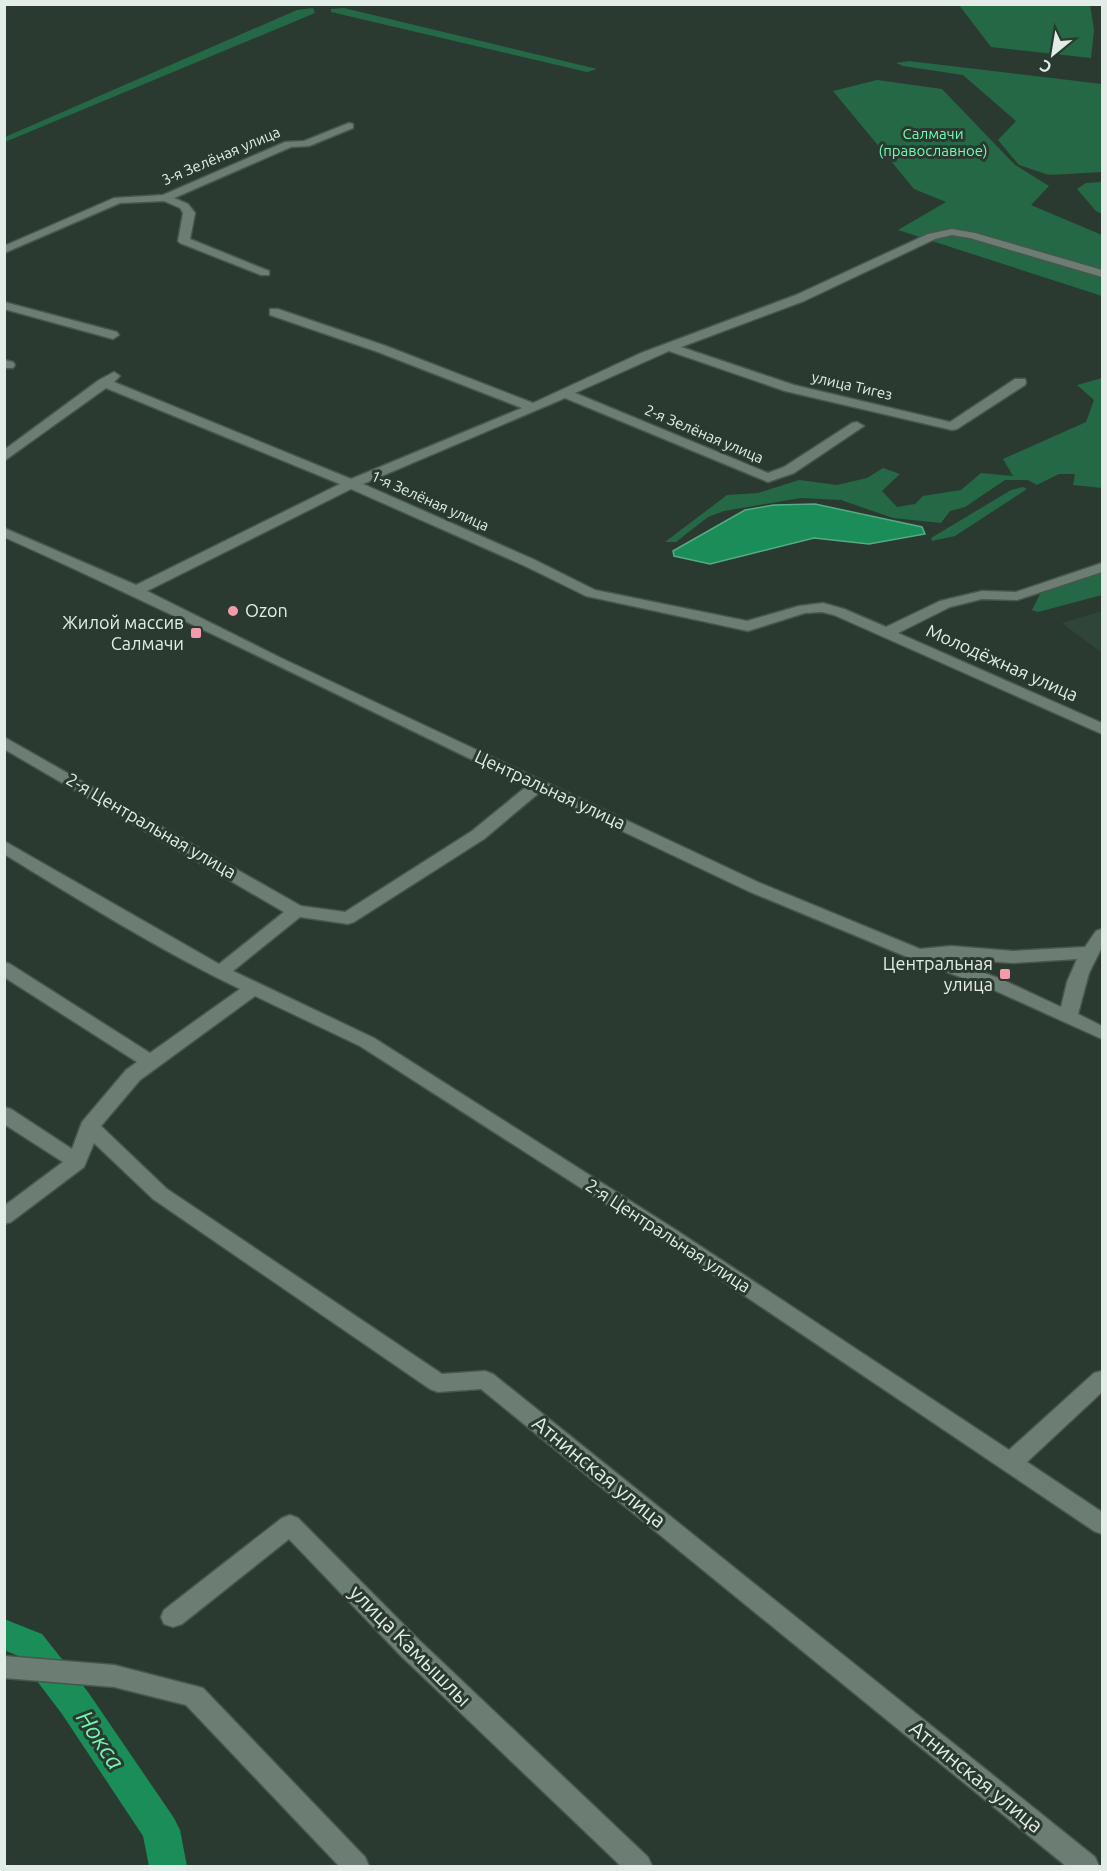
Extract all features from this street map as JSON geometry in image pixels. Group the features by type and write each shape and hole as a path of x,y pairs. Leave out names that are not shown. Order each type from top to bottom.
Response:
{"street":[{"name":"3-я Зелёная улица","path":"4,250 118,200 165,198 289,144 305,144 349,126"},
{"path":"165,198 184,206 189,213 184,241 265,273"},
{"path":"136,591 351,484 533,408 645,356 800,298 932,236 952,232 971,236 1102,274"},
{"path":"4,305 113,335"},
{"path":"274,312 382,349 533,408"},
{"name":"улица Тигез","path":"669,348 790,388 952,426 1020,382"},
{"name":"1-я Зелёная улица","path":"4,457 110,379 530,563 591,593 748,626"},
{"name":"2-я Зелёная улица","path":"564,393 768,478 789,470 857,426"},
{"name":"Центральная улица","path":"4,532 136,591 754,887 918,955 994,983 1102,1033"},
{"name":"Молодёжная улица","path":"886,633 945,604 982,595 1017,596 1102,567"},
{"name":"Молодёжная улица","path":"748,626 804,609 823,607 1102,729"},
{"name":"2-я Центральная улица","path":"4,742 296,911 348,918 478,835 538,785"},
{"name":"2-я Центральная улица","path":"4,846 72,888 220,972 367,1042 679,1241 1102,1524"},
{"path":"220,972 296,911"},
{"path":"1068,1017 1076,976 1102,934"},
{"path":"918,955 951,952 1013,957 1089,952"},
{"path":"4,968 152,1063"},
{"path":"4,1217 77,1162 89,1127 133,1075 254,988"},
{"path":"4,1114 77,1162"},
{"name":"Атнинская улица","path":"89,1127 160,1194 438,1383 485,1380 1086,1866"},
{"path":"1010,1463 1102,1379"},
{"name":"улица Камышлы","path":"173,1617 290,1525 410,1648 639,1866"},
{"path":"4,1667 114,1676 194,1696 356,1866"}],"shaded area":[{"path":"815,504 922,527 925,534 869,544 814,538 710,564 674,556 673,551 745,510 774,505"},
{"path":"1102,611 1102,653 1062,623"}],"green space":[{"path":"959,5 1090,5 1094,30 1091,58 991,47"},
{"path":"313,8 315,13 5,142 5,137 297,10"},
{"path":"344,8 597,69 587,72 331,12 331,9"},
{"path":"909,61 1102,84 1102,172 1049,175 1019,165 998,140 1016,121 963,75 896,63"},
{"name":"Салмачи (православное)","path":"877,80 942,89 1015,165 1049,186 1031,205 1102,235 1102,296 898,230 946,202 914,189 833,91"},
{"path":"1102,182 1102,214 1096,211 1077,189 1086,183"},
{"path":"1102,378 1102,488 1073,485 1075,474 1059,474 1037,485 1028,480 1005,480 965,507 950,511 941,523 893,518 841,500 801,498 724,511 708,517 676,542 665,542 727,495 758,493 799,480 837,485 867,478 883,468 900,474 882,491 897,507 915,504 923,496 961,490 981,473 1013,476 1003,459 1086,422 1094,400 1077,385"},
{"path":"1023,487 1027,489 955,536 932,541 931,538 1011,490"},
{"path":"1102,573 1102,595 1038,612 1032,610 1042,590"}],"waterway":[{"name":"Нокса","path":"4,1634 30,1645 75,1703 161,1830 168,1866"}],"place":[{"name":"Ozon","path":"233,611"},
{"name":"Жилой массив Салмачи","path":"196,633"},
{"name":"Центральная улица","path":"1005,974"}]}
